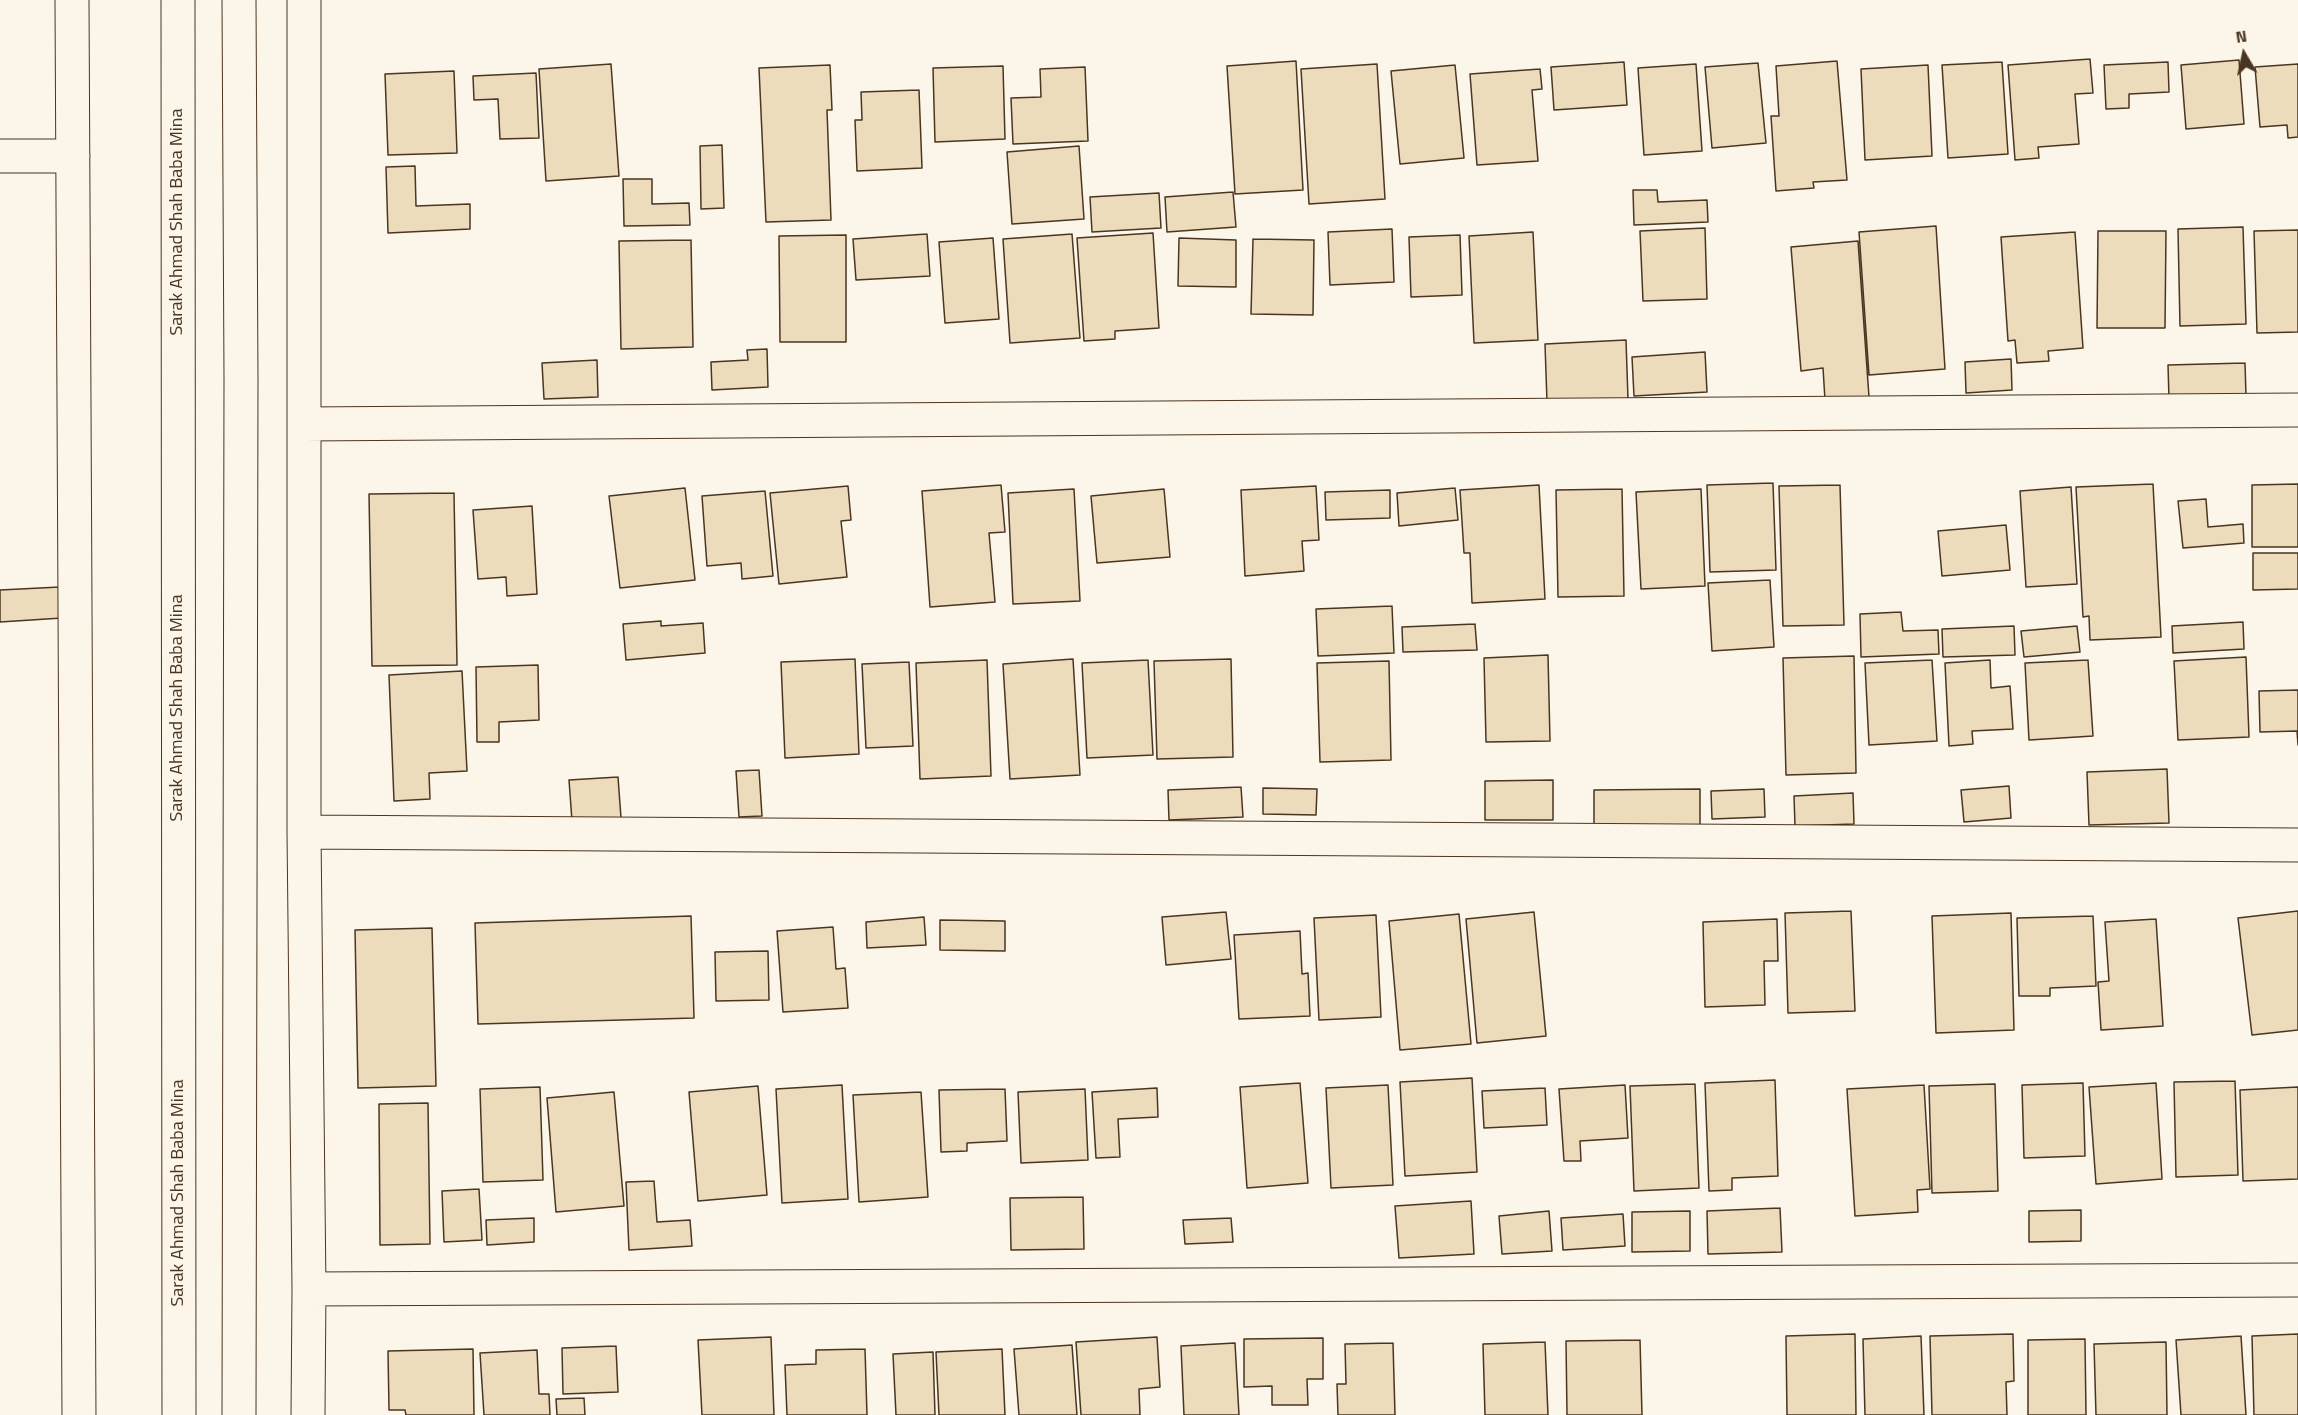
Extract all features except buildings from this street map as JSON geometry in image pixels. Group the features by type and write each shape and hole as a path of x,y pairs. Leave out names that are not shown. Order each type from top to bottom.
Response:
{"main road":[{"path":"72,0 79,1415"},
{"name":"Sarak Ahmad Shah Baba Mina","path":"178,0 179,1415"},
{"path":"239,0 242,414 239,1415"},
{"path":"308,1415 309,1289 304,832 304,0 325,0"},
{"path":"0,156 73,156"},
{"path":"304,424 2298,410"},
{"path":"304,832 2298,845"},
{"path":"309,1289 2298,1280"}]}
